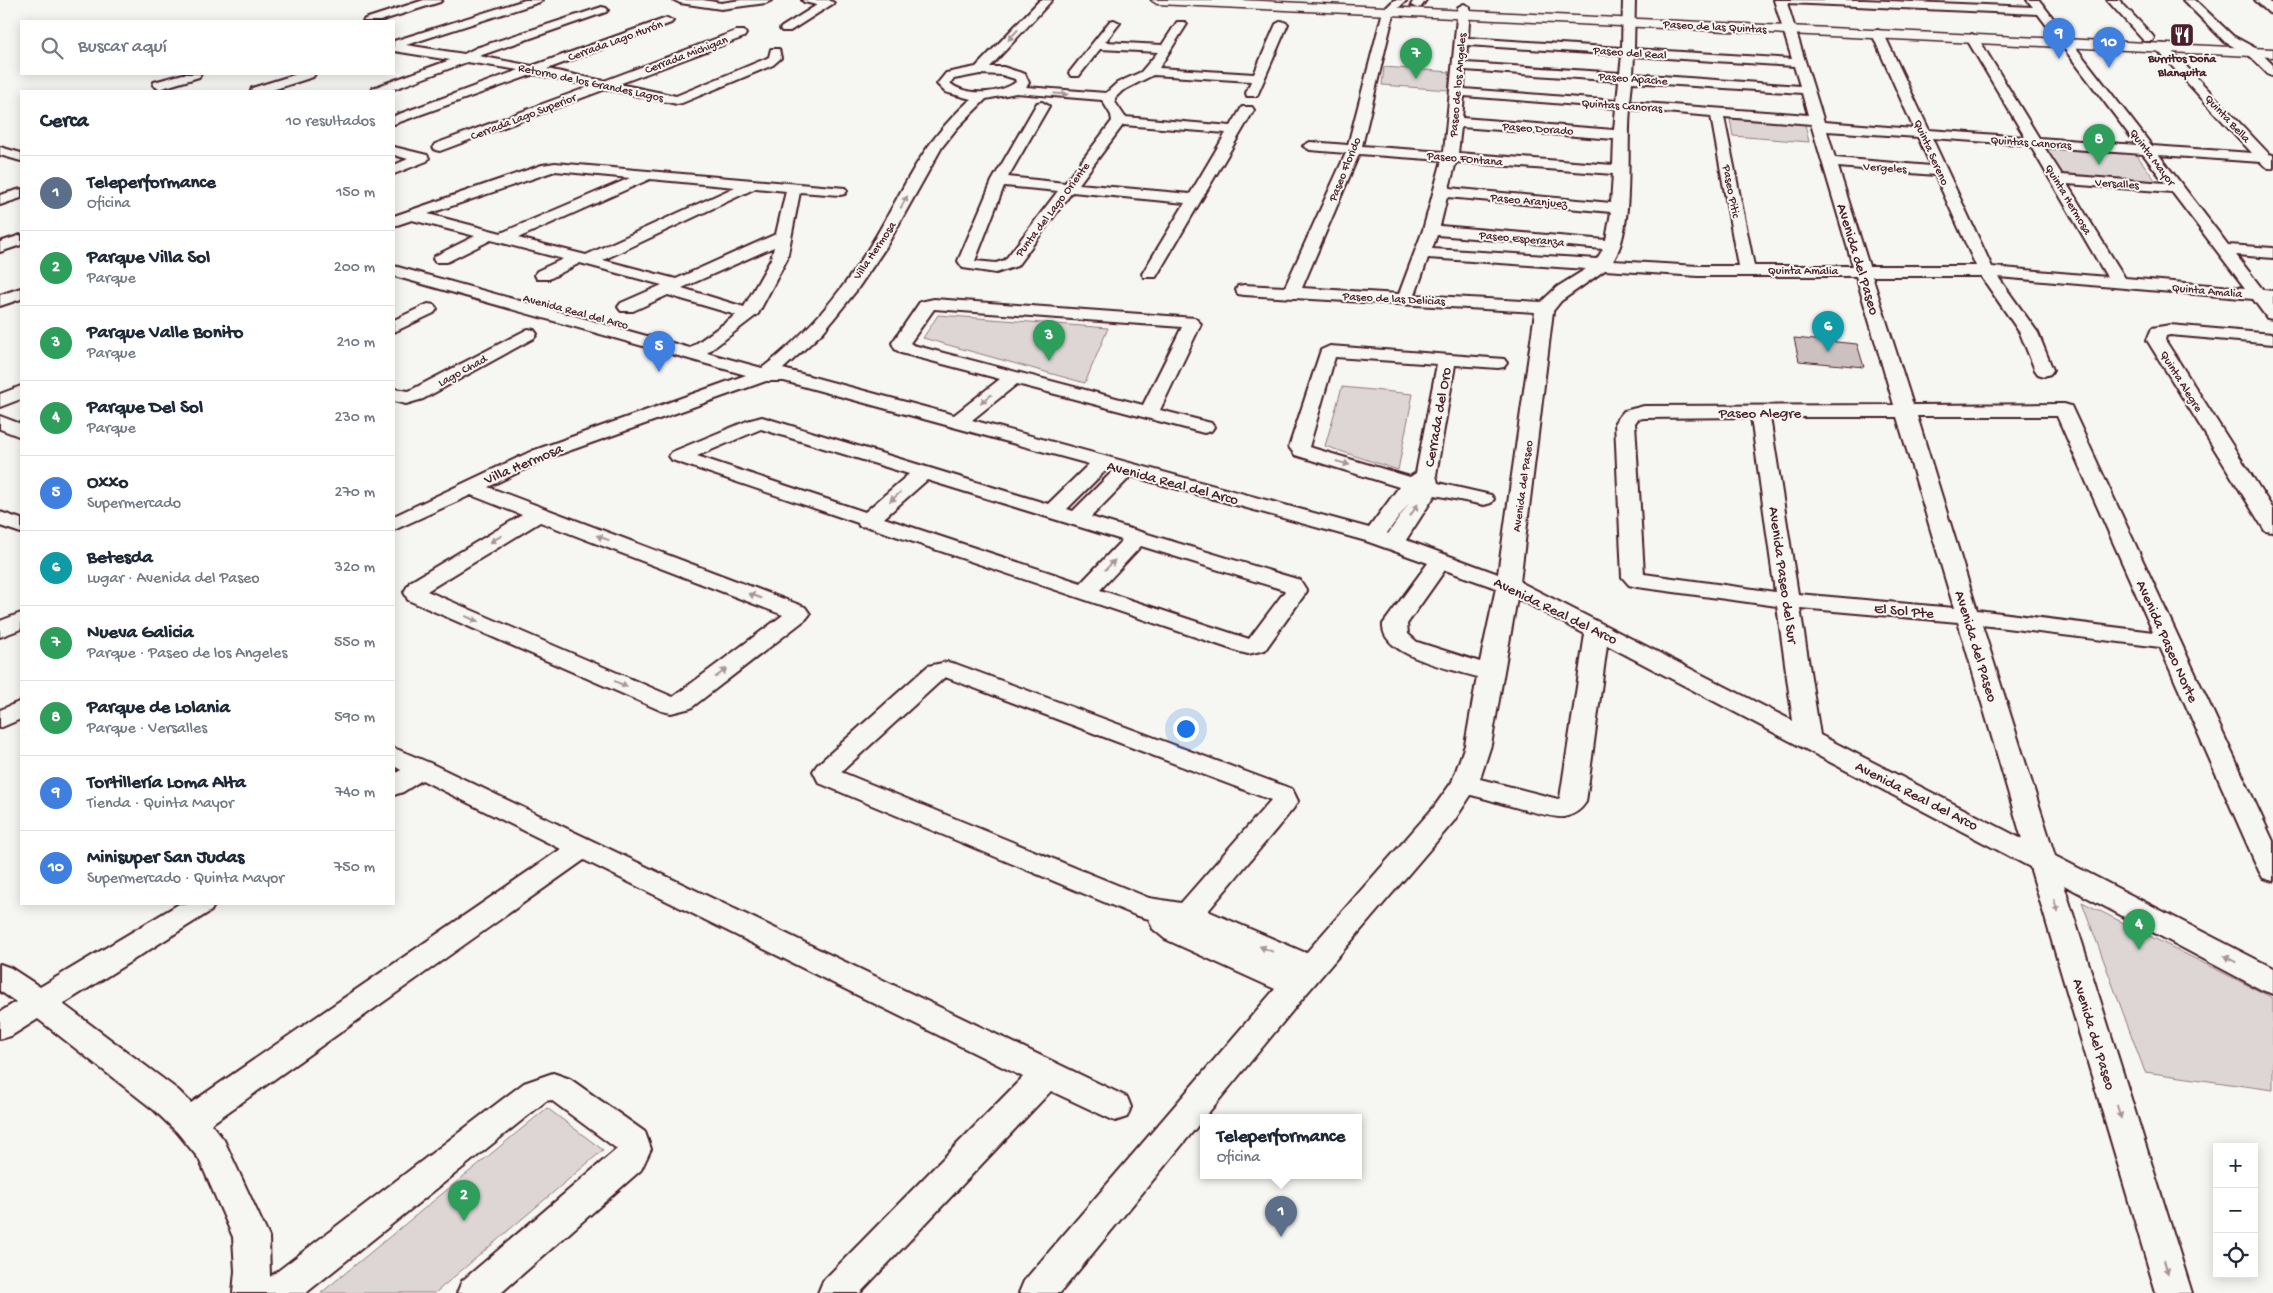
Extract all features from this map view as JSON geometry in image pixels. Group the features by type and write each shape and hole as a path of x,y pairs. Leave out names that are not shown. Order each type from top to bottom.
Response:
{"main road":[{"name":"Paseo de las Quintas","path":"1157,0 1395,5 1419,3 1464,11"},
{"name":"Paseo de las Quintas","path":"1303,0 1464,11 2063,38 2162,48 2273,53"},
{"name":"Paseo de las Quintas","path":"1788,26 1878,34 1972,38 2148,38 2273,44"}],"street":[{"path":"372,20 436,0"},
{"path":"395,46 536,0"},
{"path":"680,0 721,6 766,0"},
{"path":"786,29 828,3 808,0"},
{"path":"980,70 1046,0"},
{"path":"1545,307 1600,266 1608,258 1613,245 1618,208 1621,135 1630,19 1629,0"},
{"name":"Avenida del Paseo","path":"1780,0 2174,1293"},
{"path":"1786,0 2041,11"},
{"name":"Quinta Mayor","path":"2032,0 2223,249 2266,296 2273,314"},
{"path":"2113,0 2148,38"},
{"path":"2189,0 2233,42 2252,52 2273,72"},
{"path":"2261,0 2273,11"},
{"name":"Paseo Florido","path":"1291,293 1354,150 1395,5"},
{"path":"372,90 453,56 480,51 602,10"},
{"name":"Paseo de los Angeles","path":"1405,299 1431,230 1450,157 1455,122 1458,66 1464,11"},
{"name":"Cerrada Lago Hurón","path":"395,120 667,21"},
{"path":"1075,73 1114,22"},
{"path":"1018,85 1017,74 1006,67 956,74 944,81 945,87 961,94 983,95 1018,85 1113,92 1141,78 1150,71 1181,24"},
{"path":"1252,93 1282,24"},
{"name":"Cerrada Michigan","path":"605,85 740,34"},
{"name":"Quinta Sereno","path":"1878,34 1986,271"},
{"name":"Quinta Hermosa","path":"1972,38 2119,282"},
{"name":"Paseo del Real","path":"1461,41 1799,62"},
{"path":"1097,45 1164,49"},
{"name":"Retorno de los Grandes Lagos","path":"395,46 497,62 679,100 769,62 775,58 775,52"},
{"name":"Quinta Bella","path":"2162,48 2270,162"},
{"path":"372,90 467,58 480,51"},
{"name":"Paseo Apache","path":"1458,66 1808,90"},
{"path":"1150,71 1259,78"},
{"path":"159,84 191,75"},
{"path":"260,90 306,75"},
{"name":"Cerrada Lago Superior","path":"440,148 605,85"},
{"path":"1113,92 1108,102 1118,114 1118,121 1236,130"},
{"name":"Quintas Canoras","path":"1457,92 1717,112 1924,134 2148,150 2270,162"},
{"path":"898,178 928,132 961,94"},
{"name":"Villa Hermosa","path":"395,524 469,487 554,449 764,372 797,348 838,301 888,230 935,145 983,95"},
{"name":"Punta del Lago Oriente","path":"1042,106 999,180 966,262 969,265 989,268 1003,267 1011,263 1118,121"},
{"path":"1150,274 1247,110"},
{"name":"Paseo Pitic","path":"1717,112 1747,270"},
{"name":"Paseo Dorado","path":"1455,122 1621,135"},
{"name":"Paseo FOntana","path":"1310,146 1620,170"},
{"path":"395,150 421,157 421,159 395,170"},
{"path":"0,151 20,157"},
{"path":"0,162 20,168"},
{"name":"Vergeles","path":"1830,162 1941,171"},
{"path":"395,221 547,168 561,167 840,191"},
{"path":"441,259 647,175"},
{"name":"Versalles","path":"2056,179 2177,188"},
{"path":"999,180 1195,199"},
{"path":"543,276 754,184"},
{"path":"0,186 20,192"},
{"path":"691,348 746,308 779,259 794,187"},
{"path":"0,200 20,192"},
{"name":"Paseo Aranjuez","path":"1441,192 1618,208"},
{"path":"412,215 583,259 746,308"},
{"name":"Villa Hermosa","path":"764,372 822,303 841,277 871,227"},
{"name":"Paseo Esperanza","path":"1431,230 1613,245"},
{"path":"627,308 784,236"},
{"path":"0,247 20,240"},
{"path":"2223,249 2273,253"},
{"name":"Quinta Amalia","path":"1423,253 1698,271 1986,271 2266,296"},
{"name":"Avenida Real del Arco","path":"395,260 493,294"},
{"name":"Avenida Real del Arco","path":"395,271 493,294 691,348 764,372 967,424 1384,539 1442,560 1508,585 1597,629 2273,982"},
{"path":"1986,271 2029,334 2044,370"},
{"name":"Paseo de las Delicias","path":"1244,290 1545,307"},
{"path":"0,302 20,293"},
{"path":"1149,412 1192,324 1189,322 934,304 926,306 901,343 907,349 1204,427"},
{"name":"Avenida del Paseo","path":"1037,1293 1304,976 1444,814 1465,784 1478,745 1508,585 1545,307"},
{"path":"395,326 428,309"},
{"name":"Quinta Alegre","path":"2273,339 2170,330 2158,332 2156,340 2273,526"},
{"name":"Lago Chad","path":"395,395 406,398 416,395 528,334"},
{"name":"Cerrada del Oro","path":"1484,499 1302,451 1299,447 1327,354 1330,351 1498,363"},
{"name":"Cerrada del Oro","path":"1384,539 1422,482 1447,359"},
{"path":"967,424 1024,379"},
{"path":"0,401 20,392"},
{"name":"Paseo Alegre","path":"1640,581 1632,577 1625,422 1627,418 1637,413 2064,410"},
{"name":"Avenida Paseo Norte","path":"2064,410 2273,871"},
{"name":"Avenida Paseo del Sur","path":"1760,412 1808,738"},
{"path":"0,422 20,431"},
{"path":"762,423 1052,512 1292,586 1296,591 1257,645 1251,647 867,521 679,456 762,423"},
{"path":"1052,512 1103,462"},
{"path":"1076,520 1126,469"},
{"path":"867,521 923,473"},
{"path":"469,487 797,612 798,614 682,702 672,705 416,595 414,592 418,587 538,514"},
{"path":"0,518 20,527"},
{"path":"1084,593 1136,538"},
{"path":"1442,560 1395,624 1394,631 1398,639 1409,647 1490,673"},
{"name":"El Sol Pte","path":"1640,581 1787,600 1968,616 2168,641"},
{"path":"0,630 20,620"},
{"path":"1465,784 1556,808 1563,808 1573,802 1597,629"},
{"path":"1182,923 1284,803 1282,795 947,669 937,671 826,771 828,777 1182,923 1304,976"},
{"path":"0,720 20,710"},
{"path":"395,756 1115,1107"},
{"path":"395,785 421,769"},
{"path":"189,1122 582,848"},
{"path":"0,1027 199,905"},
{"path":"0,976 40,1003 166,1100 189,1122 212,1150 251,1236 253,1271 251,1293"},
{"path":"836,1293 1047,1074"},
{"path":"278,1293 535,1092 553,1086 559,1088 633,1142 635,1147 633,1154 629,1160 474,1293"}],"shaded area":[{"path":"1384,67 1450,72 1448,90 1382,85"},
{"path":"1730,119 1805,124 1809,142 1733,136"},
{"path":"2042,147 2136,154 2158,184 2060,176"},
{"path":"938,315 1108,328 1085,383 923,338"},
{"path":"1342,387 1413,394 1398,470 1325,446"},
{"path":"2082,902 2273,998 2273,1090 2145,1072"},
{"path":"547,1108 603,1150 435,1293 321,1293"}],"building":[{"path":"1794,338 1857,344 1864,367 1799,361"}],"place":[{"name":"Burritos Doña Blanquita","path":"2182,35"},
{"name":"Tortillería Loma Alta","path":"2059,59"},
{"name":"Minisuper San Judas","path":"2109,68"},
{"name":"Nueva Galicia","path":"1416,79"},
{"name":"Parque de Lolania","path":"2099,165"},
{"name":"Betesda","path":"1828,352"},
{"name":"Parque Valle Bonito","path":"1049,361"},
{"name":"Oxxo","path":"659,372"},
{"name":"Parque Del Sol","path":"2139,950"},
{"name":"Parque Villa Sol","path":"464,1221"},
{"name":"Teleperformance","path":"1281,1237"}]}
